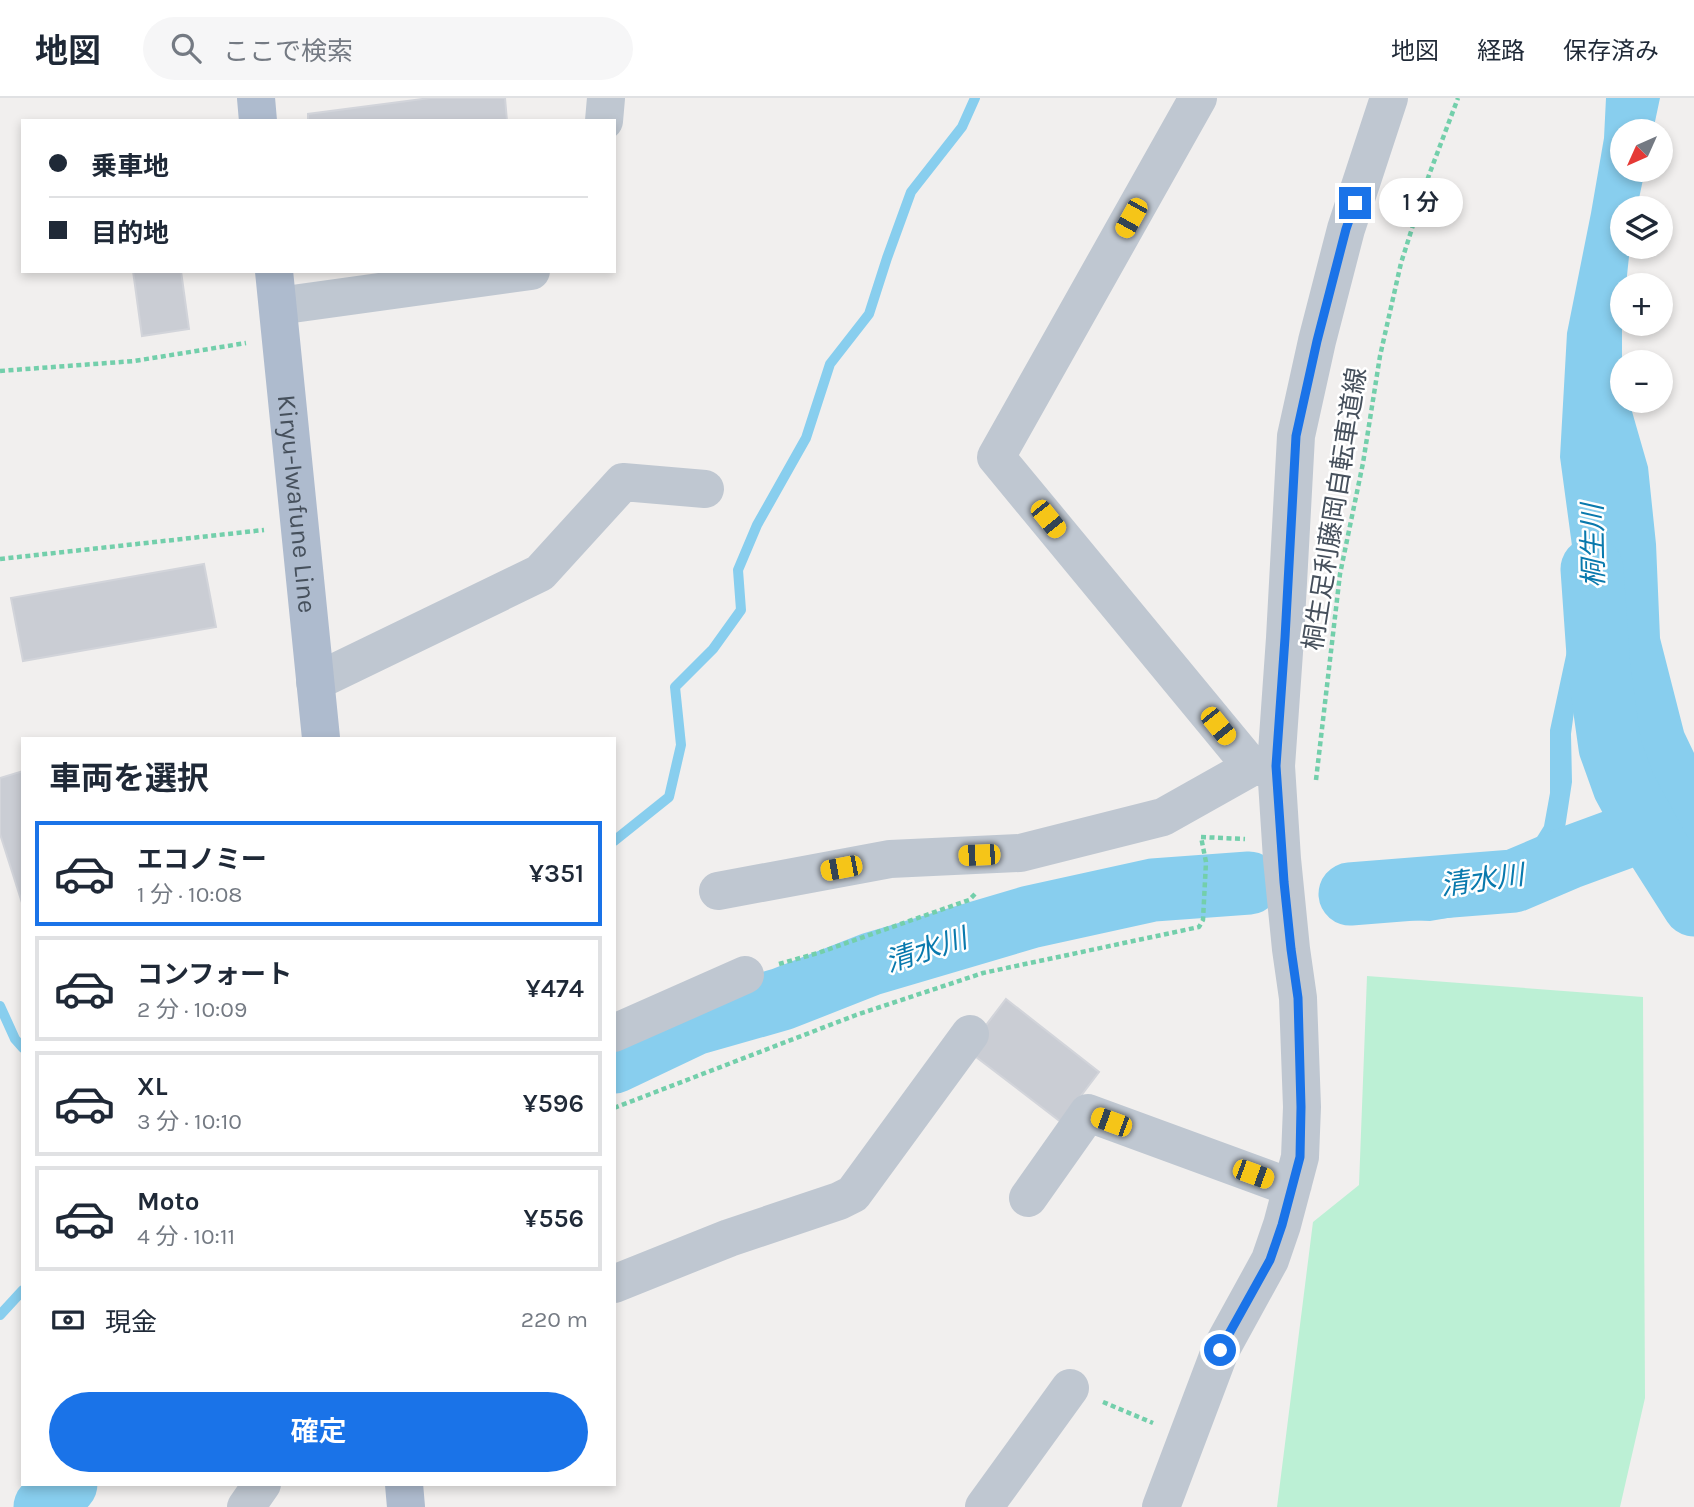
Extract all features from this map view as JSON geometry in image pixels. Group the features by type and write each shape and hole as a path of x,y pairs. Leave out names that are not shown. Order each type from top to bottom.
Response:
{"main road":[{"path":"256,98 258,119"},
{"name":"Kiryu-Iwafune Line","path":"278,305 321,737"},
{"path":"404,1486 406,1507"}],"street":[{"path":"604,119 606,98"},
{"path":"1198,98 996,457 1264,766"},
{"path":"1161,1507 1220,1350 1270,1260 1300,1157 1298,998 1282,859 1264,766 1285,638 1296,436 1346,229 1389,98"},
{"path":"278,305 516,273"},
{"path":"315,682 540,573 623,482 705,489"},
{"path":"718,891 890,859 1020,853 1163,817 1264,766"},
{"path":"616,1032 745,975"},
{"path":"616,1283 729,1238 839,1202 853,1194 970,1034"},
{"path":"1028,1198 1088,1113 1276,1182 1293,1184"},
{"path":"984,1507 1070,1388"},
{"path":"246,1507 261,1486"}],"path":[{"name":"桐生足利藤岡自転車道線","path":"1315,791 1339,574 1363,463 1380,356 1401,263 1429,175 1458,98"},
{"path":"0,371 134,361 278,305"},
{"path":"0,559 299,526"},
{"path":"745,975 818,953 969,900 986,884 1006,854"},
{"path":"616,1107 856,1016 983,973 1199,927 1203,920 1206,862"},
{"path":"1070,1388 1187,1437"}],"green space":[{"path":"1367,976 1643,997 1645,1398 1620,1507 1277,1507 1313,1222 1359,1185"}],"water":[{"path":"1606,98 1660,98 1656,119 1610,119 1610,182 1642,182 1640,196 1610,196 1610,259 1629,259 1627,273 1610,273 1610,336 1622,336 1622,350 1610,350 1610,413 1632,413 1648,467 1656,544 1660,638 1684,732 1694,753 1694,891 1678,866 1636,767 1609,641 1578,682 1571,734 1572,782 1563,841 1547,875 1534,888 1477,913 1430,921 1348,918 1352,873 1451,878 1504,873 1524,858 1544,826 1550,793 1550,730 1573,623 1575,568 1560,457 1567,333 1604,138"}],"building":[{"path":"430,98 505,98 507,119 308,119 308,114"},
{"path":"133,273 181,273 189,329 142,336"},
{"path":"204,564 216,627 23,661 11,598"},
{"path":"21,772 21,900 0,834 0,778"},
{"path":"1006,999 1099,1072 1061,1122 967,1050"}],"waterway":[{"path":"616,839 669,797 681,745 675,687 713,649 741,610 738,570 757,525 806,438 830,364 869,314 911,192 962,127 975,98"},
{"name":"桐生川","path":"1592,569 1599,669 1610,747 1624,786 1657,847 1694,905"},
{"name":"清水川","path":"1350,894 1514,881 1647,829"},
{"name":"清水川","path":"616,1061 694,1024 782,999 871,964 1030,917 1153,890 1249,883"},
{"path":"0,1006 15,1039 21,1046"},
{"path":"0,1315 21,1292"},
{"name":"清水川","path":"45,1507 64,1486"}],"route":[{"path":"1220,1350 1270,1260 1300,1157 1298,998 1284,882 1276,766 1296,436 1317,341 1355,203"}]}
